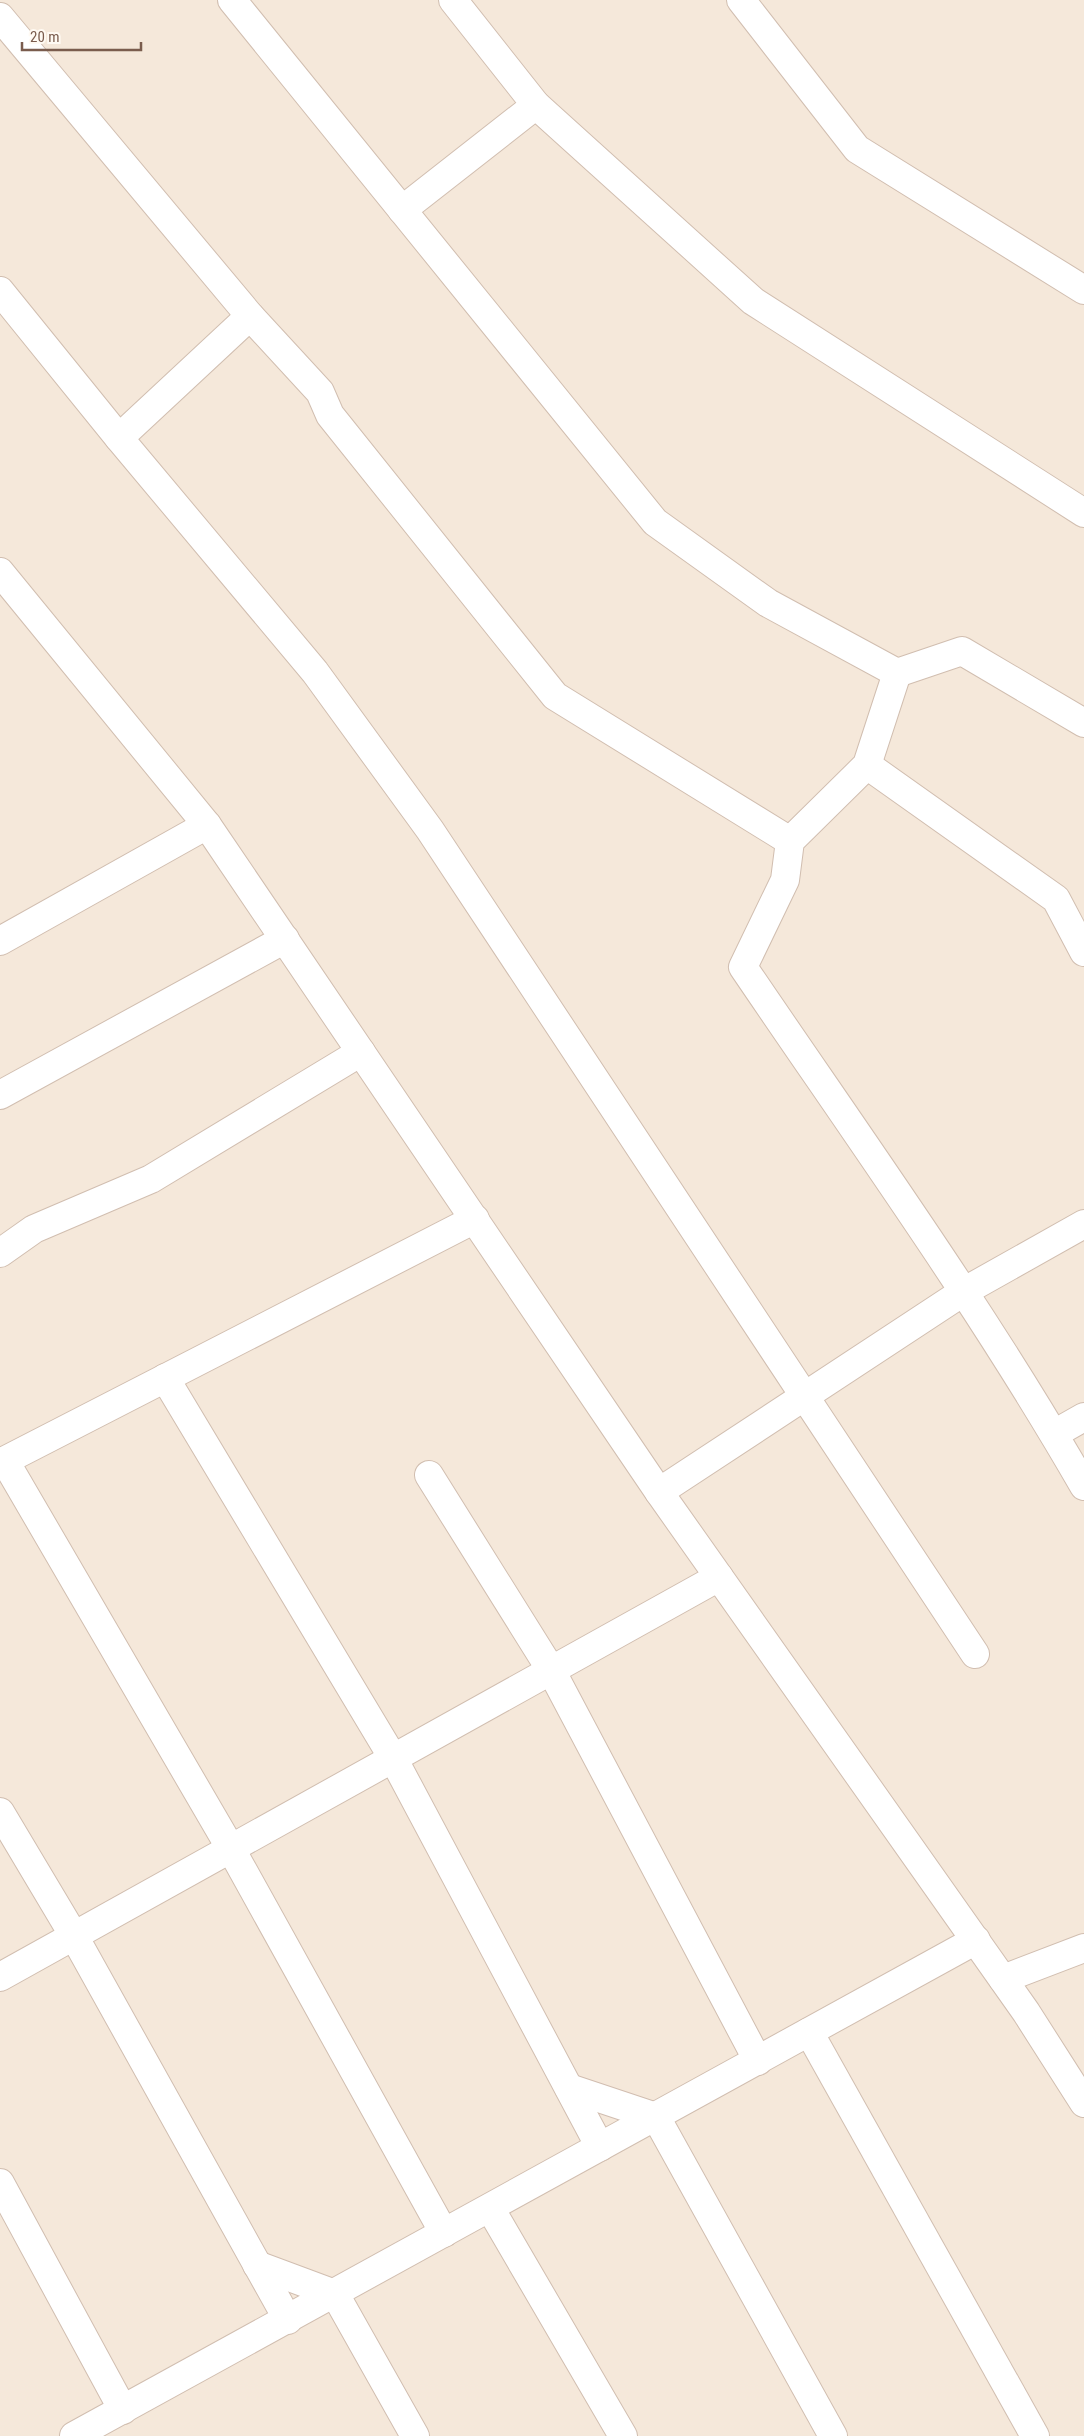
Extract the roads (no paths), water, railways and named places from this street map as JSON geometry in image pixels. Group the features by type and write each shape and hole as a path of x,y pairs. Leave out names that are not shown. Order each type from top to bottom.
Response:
{"street":[{"path":"232,0 655,522 768,603 897,673 962,651 1084,722"},
{"path":"453,0 536,105 753,301 1084,513"},
{"path":"741,0 857,149 1084,290"},
{"path":"0,17 250,316 320,392 330,415 555,696 790,841"},
{"path":"402,210 536,105"},
{"path":"0,291 119,438 315,672 430,830 975,1654"},
{"path":"119,438 250,316"},
{"path":"0,572 207,825 659,1492 976,1940 1084,2103"},
{"path":"897,673 867,765 790,841 785,880 743,967 963,1292 1054,1434 1084,1486"},
{"path":"867,765 1056,899 1084,952"},
{"path":"0,941 207,825"},
{"path":"0,1095 285,939"},
{"path":"0,1253 34,1229 151,1179 361,1052"},
{"path":"444,2233 231,1849 2,1462 475,1219"},
{"path":"659,1492 963,1292 1084,1224"},
{"path":"165,1378 393,1758 600,2147"},
{"path":"1054,1434 1084,1418"},
{"path":"429,1475 551,1670 758,2061"},
{"path":"0,1977 719,1577"},
{"path":"0,1812 74,1936 288,2320"},
{"path":"74,2436 976,1940"},
{"path":"1003,1979 1084,1948"},
{"path":"809,2032 1035,2436"},
{"path":"569,2088 656,2117 833,2436"},
{"path":"0,2183 124,2410"},
{"path":"490,2208 623,2436"},
{"path":"258,2264 335,2294 416,2436"}]}
